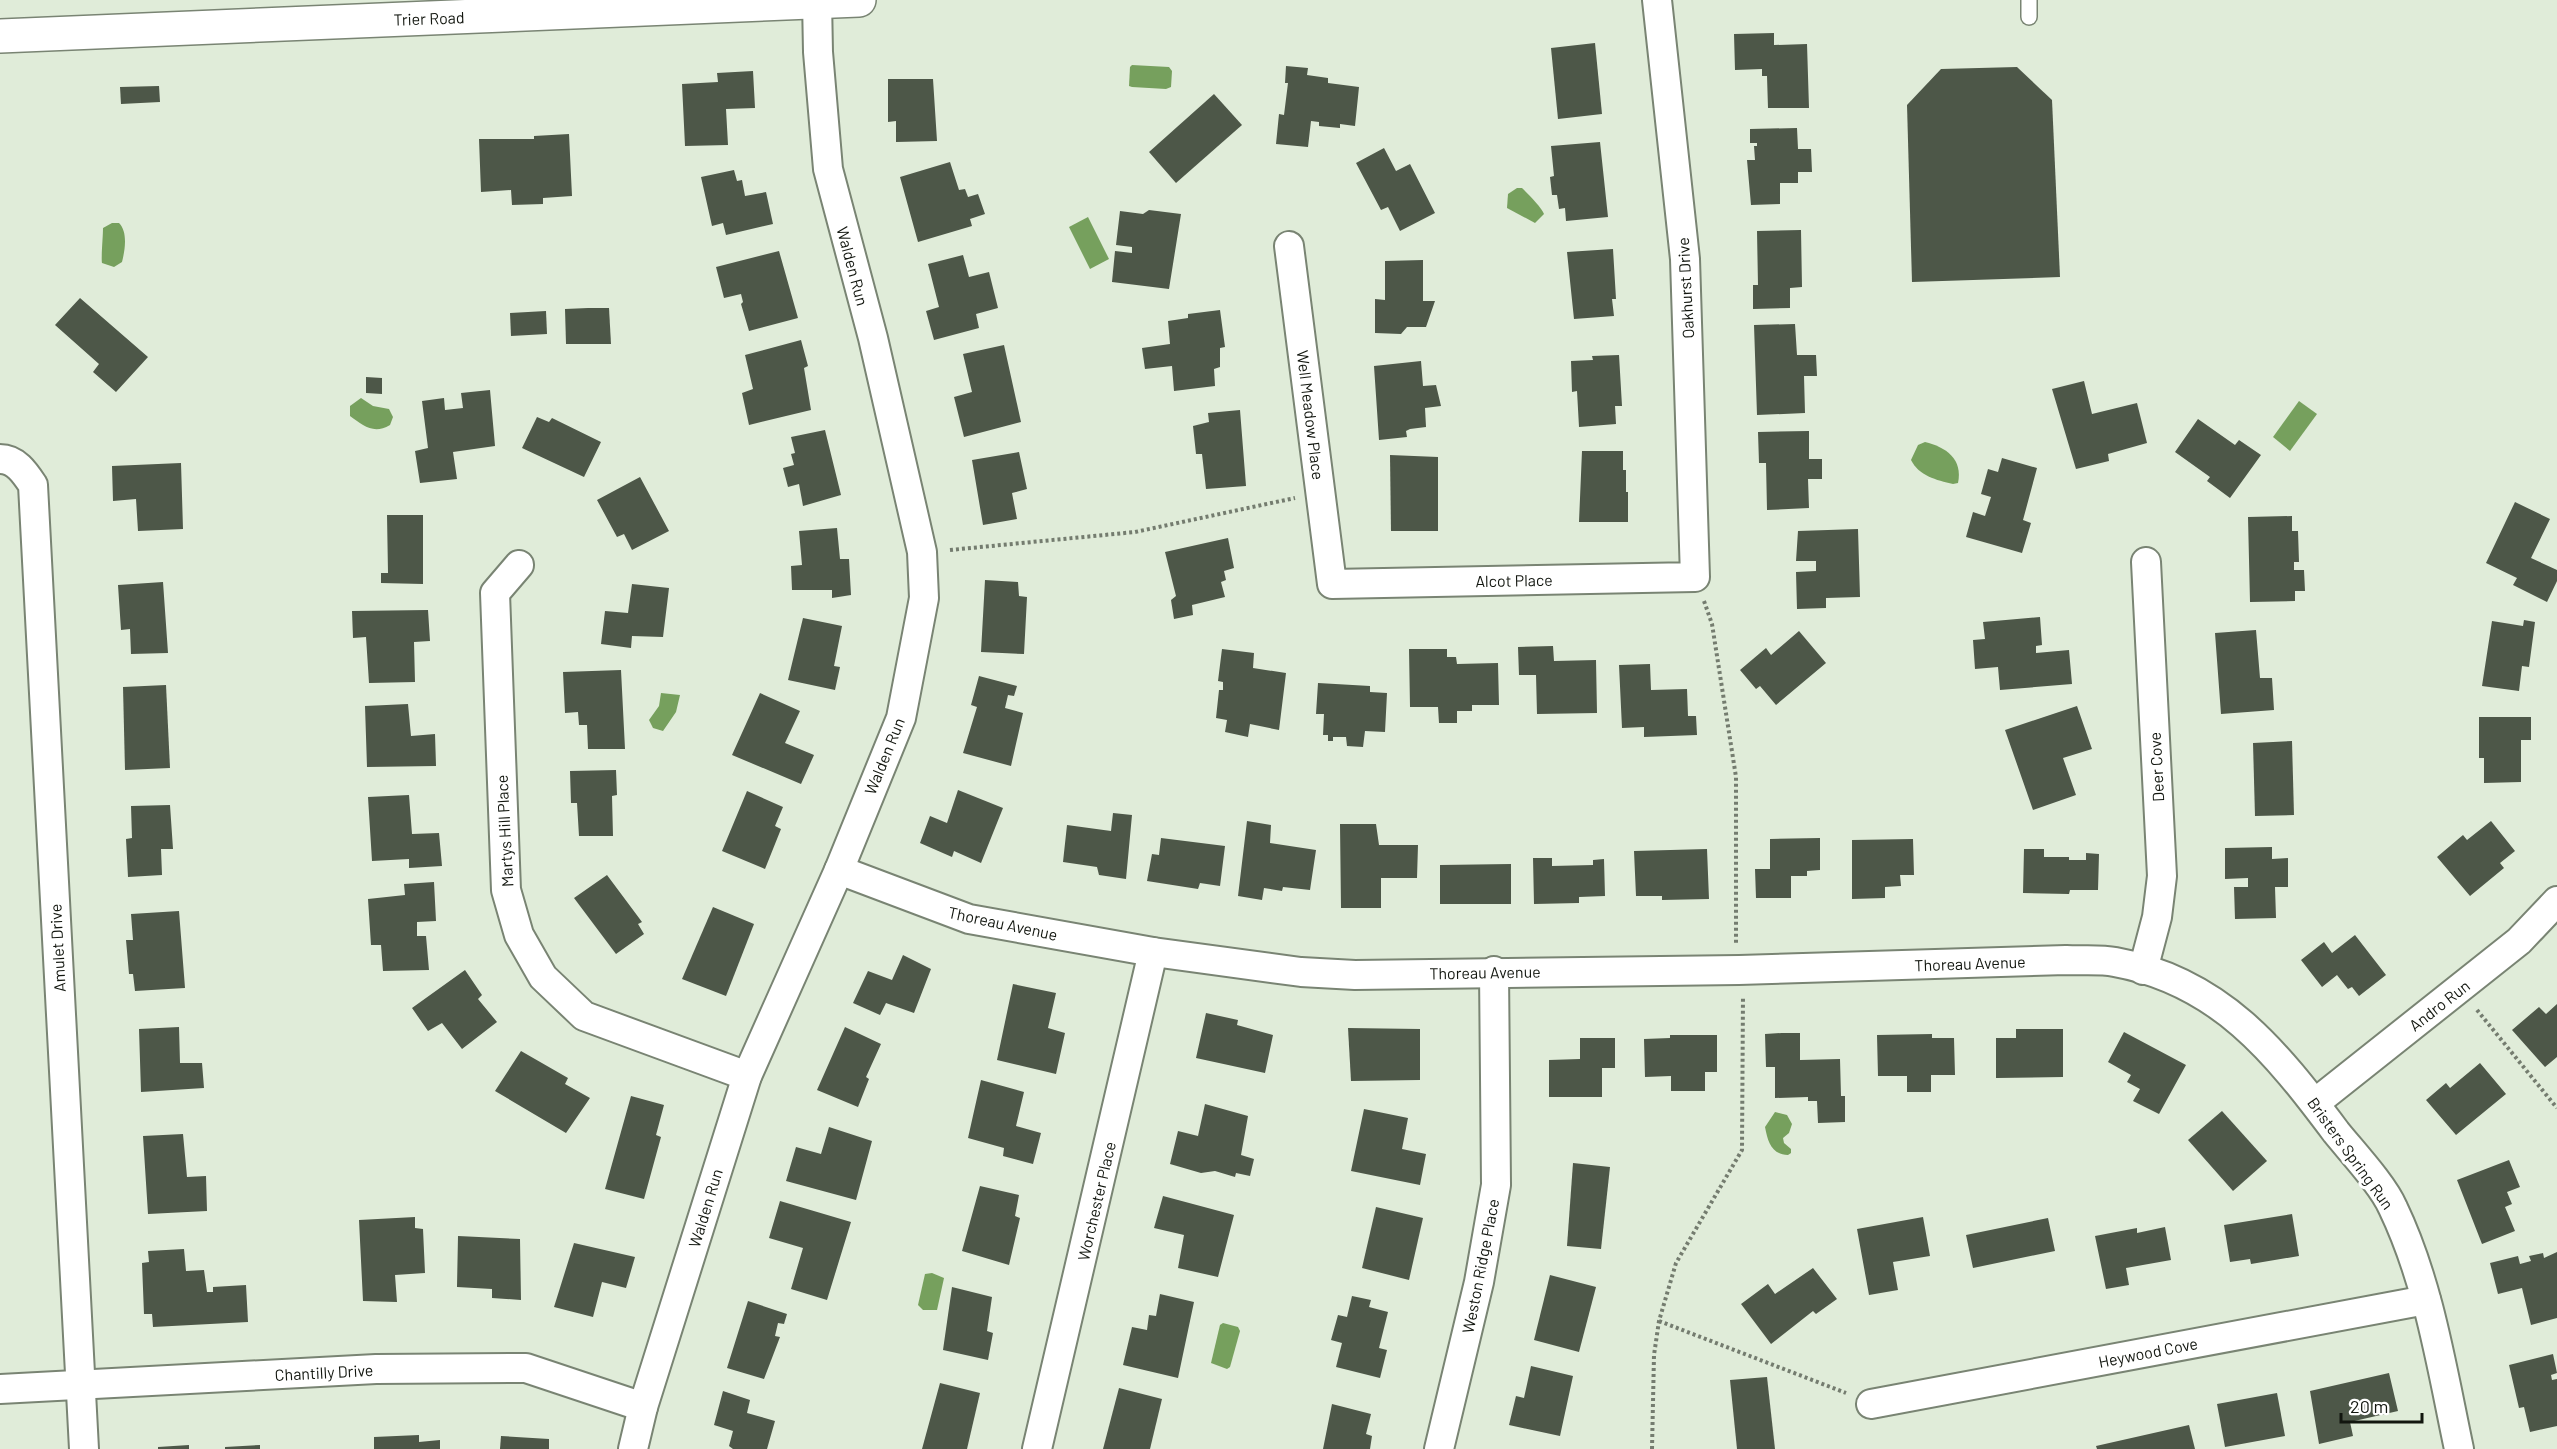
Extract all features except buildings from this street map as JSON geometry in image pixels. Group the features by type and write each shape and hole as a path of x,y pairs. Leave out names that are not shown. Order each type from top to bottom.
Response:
{"street":[{"name":"Trier Road","path":"0,36 504,8 859,0"},
{"name":"Oakhurst Drive","path":"1657,0 1683,234 1695,577"},
{"name":"Walden Run","path":"633,1449 643,1407 747,1076 838,870 901,718 924,598 922,552 873,338 828,169 818,52 817,1"},
{"name":"Well Meadow Place","path":"1288,246 1332,584"},
{"name":"Amulet Drive","path":"3,459 23,470 33,485 84,1449"},
{"name":"Deer Cove","path":"2143,970 2157,917 2162,876 2146,562"},
{"name":"Martys Hill Place","path":"519,566 495,593 506,890 519,935 543,977 584,1016 747,1076"},
{"name":"Alcot Place","path":"1332,584 1695,577"},
{"name":"Thoreau Avenue","path":"838,870 969,919 1153,952 1323,974 1739,970 2066,960 2115,962 2143,970"},
{"name":"Andro Run","path":"2315,1103 2519,941 2557,901"},
{"name":"Worchester Place","path":"1037,1449 1153,952"},
{"name":"Bristers Spring Run","path":"2143,970 2184,984 2217,1002 2261,1038 2315,1103 2393,1206 2426,1300 2459,1449"},
{"name":"Weston Ridge Place","path":"1439,1449 1479,1282 1496,1185 1494,971"},
{"name":"Heywood Cove","path":"1871,1404 2426,1300"},
{"name":"Chantilly Drive","path":"0,1389 376,1369 526,1368 643,1407"}],"lane":[{"path":"2029,0 2029,17"}],"path":[{"path":"922,552 1135,532 1321,493"},
{"path":"1652,1449 1654,1355 1659,1321 1676,1263 1742,1150 1743,993 1736,940 1736,777 1713,624 1695,577"},
{"path":"2460,988 2557,1108"},
{"path":"1659,1321 1871,1404"}],"shaded area":[{"path":"1132,65 1169,67 1172,71 1171,87 1166,89 1129,86"},
{"path":"1517,188 1522,188 1543,211 1544,214 1535,223 1507,208 1508,194"},
{"path":"1088,217 1109,259 1090,269 1069,227"},
{"path":"112,223 119,223 122,227 125,241 122,262 114,267 102,263 103,228"},
{"path":"361,398 373,406 389,409 393,417 390,425 378,429 368,428 350,416 350,406"},
{"path":"2299,401 2317,414 2290,451 2273,437"},
{"path":"1925,442 1940,447 1951,455 1958,467 1958,483 1953,484 1934,479 1923,474 1914,465 1911,460 1918,445"},
{"path":"661,693 680,695 676,712 663,731 653,728 649,720 659,706"},
{"path":"1775,1112 1787,1115 1792,1124 1789,1133 1783,1138 1784,1143 1791,1149 1788,1155 1774,1150 1767,1138 1765,1127"},
{"path":"932,1273 944,1278 937,1310 923,1310 918,1305 925,1274"},
{"path":"1223,1323 1238,1327 1240,1331 1230,1367 1227,1369 1211,1363 1220,1325"}]}
